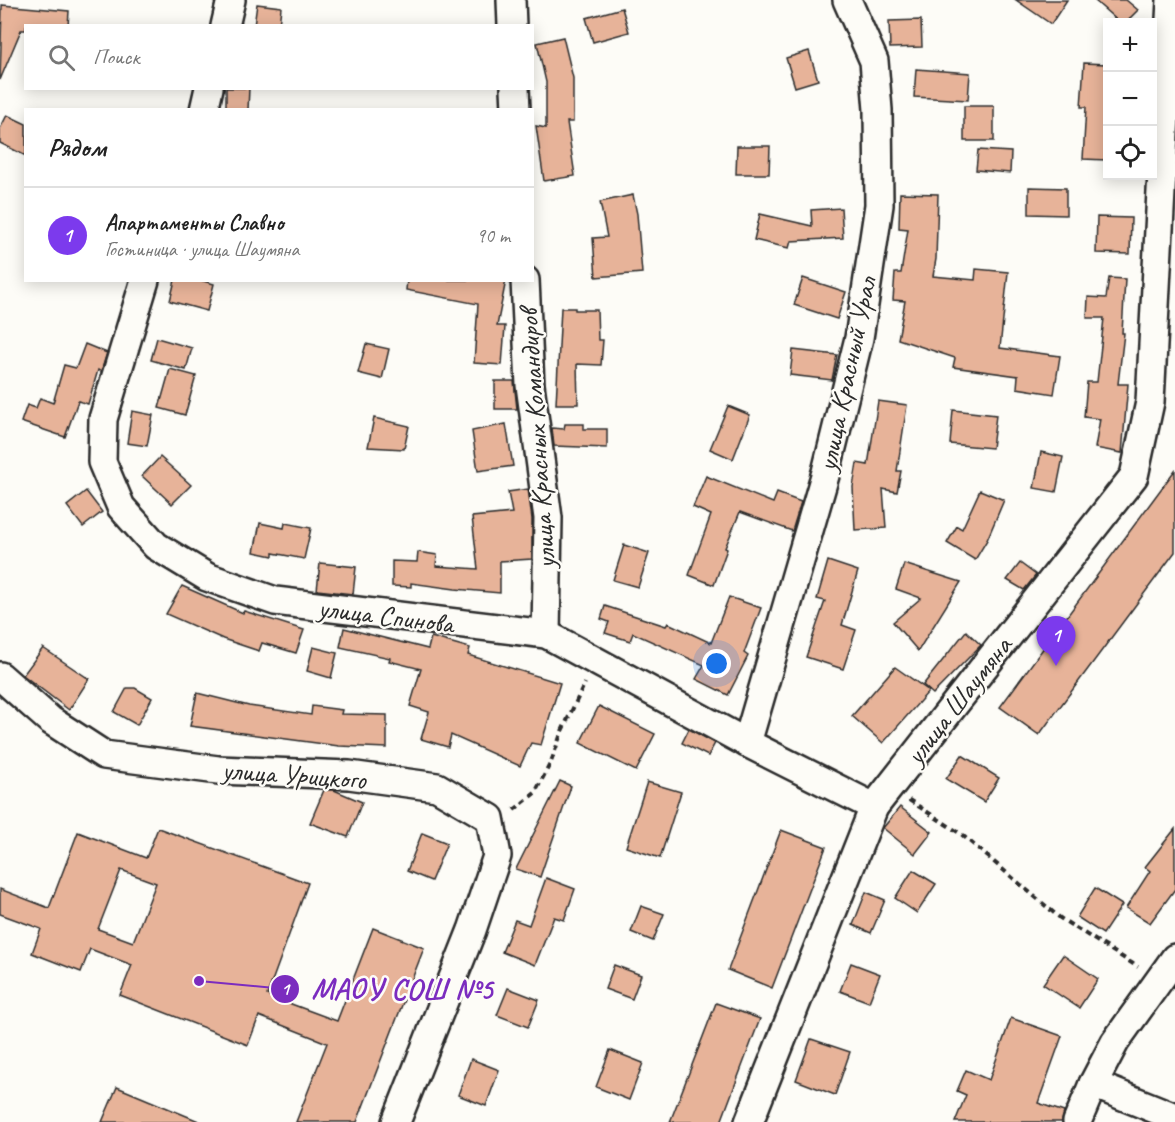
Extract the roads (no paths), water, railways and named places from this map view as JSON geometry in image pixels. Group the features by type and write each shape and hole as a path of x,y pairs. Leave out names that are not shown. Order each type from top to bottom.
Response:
{"street":[{"path":"225,24 231,0"},
{"path":"511,0 512,24"},
{"name":"улица Красный Урал","path":"747,743 826,472 859,338 879,205 878,110 873,61 847,0"},
{"name":"улица Шаумяна","path":"748,1122 882,798 1134,476 1150,402 1171,0"},
{"path":"204,108 209,90"},
{"path":"515,90 516,108"},
{"name":"улица Спинова","path":"144,282 104,420 102,462 121,507 156,546 207,577 275,602 546,634 747,743 882,798"},
{"name":"улица Красных Командиров","path":"525,282 530,385 548,518 546,634"},
{"name":"улица Урицкого","path":"0,675 50,720 104,755 218,770 349,775 437,787 490,818 497,856 472,930 396,1122"},
{"path":"1077,1122 1093,1084 1115,1042 1175,958"},
{"path":"1093,1084 1175,1117"}],"place":[{"name":"Апартаменты Славно","path":"1056,666"},
{"name":"МАОУ СОШ №5","path":"199,981"}]}
